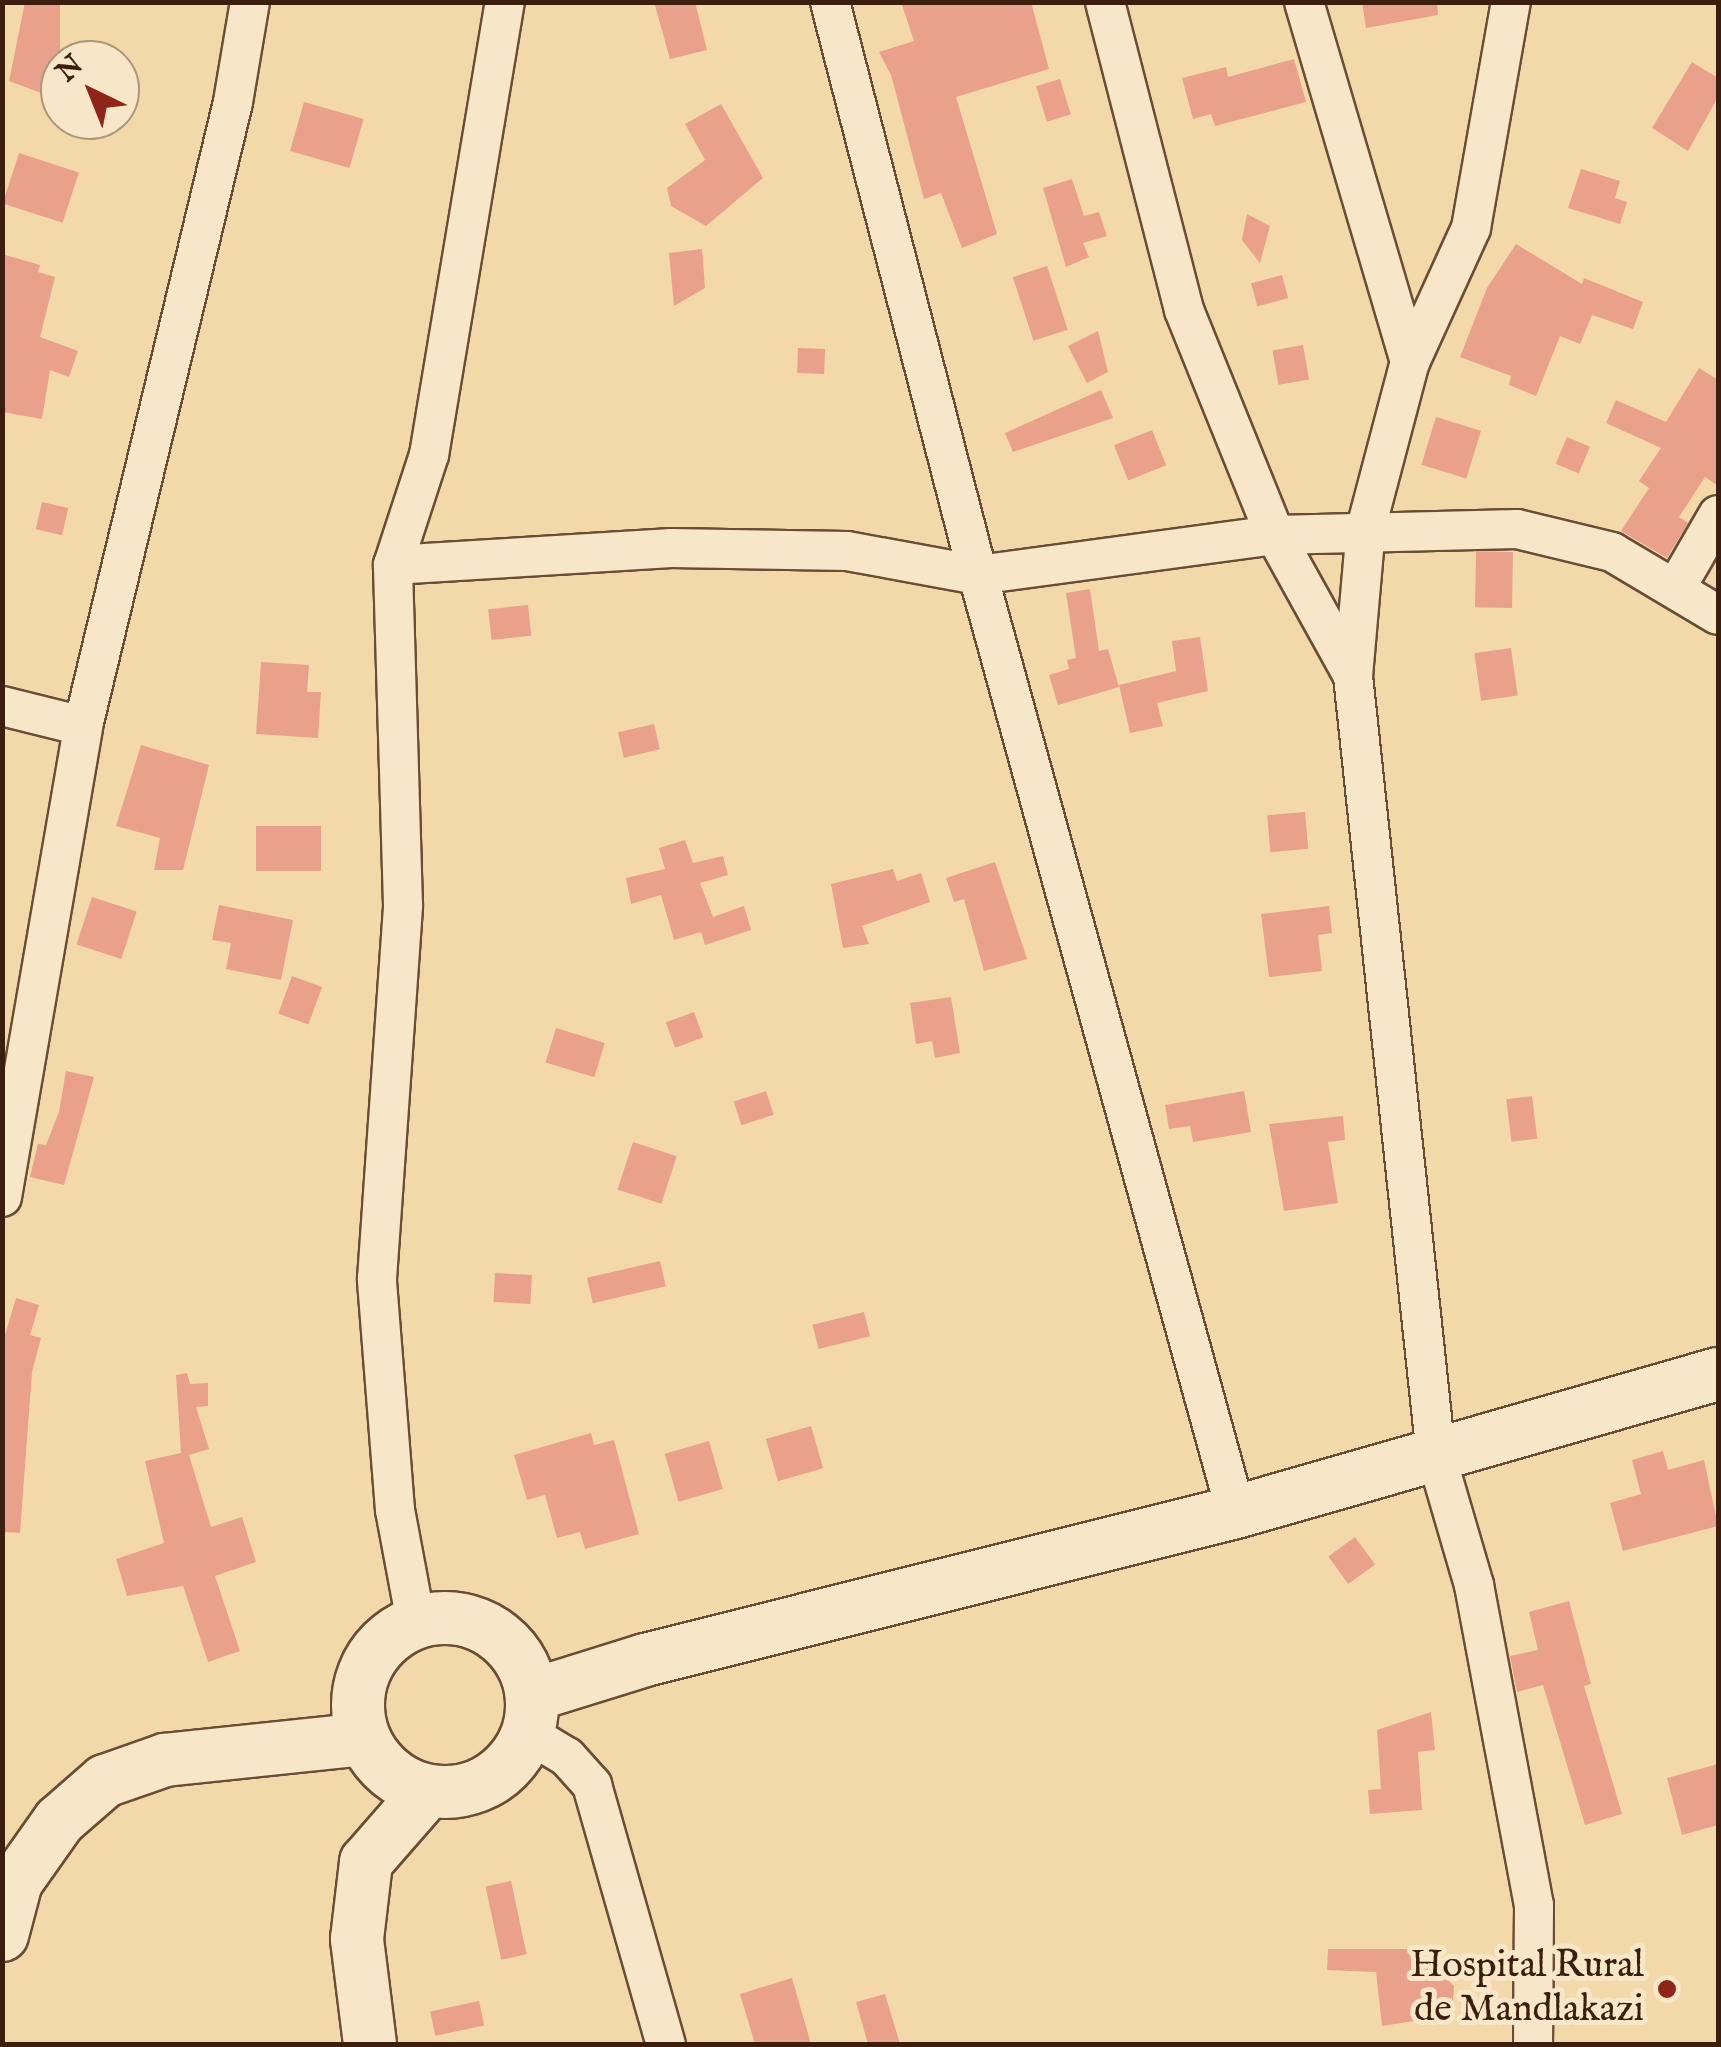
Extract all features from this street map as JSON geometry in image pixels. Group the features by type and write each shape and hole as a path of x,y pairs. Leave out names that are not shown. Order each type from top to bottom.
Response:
{"street":[{"path":"2,1198 83,726 233,102 250,2"},
{"path":"416,1622 396,1510 377,1278 403,905 393,565 429,455 505,2"},
{"path":"830,2 978,575 1236,1512"},
{"path":"1105,2 1184,310 1275,535 1353,676"},
{"path":"1304,2 1410,362"},
{"path":"1511,2 1471,228 1410,362 1366,528 1353,676 1436,1455 1474,1584 1534,1905 1533,2044"},
{"path":"1677,586 1718,515"},
{"path":"393,565 672,548 847,552 978,575 1275,535 1366,528 1564,536 1677,586 1718,616"},
{"path":"2,706 83,726"},
{"path":"666,2044 592,1785 532,1714 501,1637 460,1620 416,1622 391,1636 360,1683 364,1740 379,1763 428,1791 453,1792 499,1774 532,1714 645,1660 1236,1512 1718,1374"},
{"path":"2,1936 16,1882 59,1821 105,1781 164,1760 364,1740"},
{"path":"370,2044 358,1938 366,1862 428,1791"}],"building":[{"path":"25,2 60,2 60,40 40,40 40,93 9,81"},
{"path":"654,2 695,2 707,50 670,59"},
{"path":"901,2 1031,2 1049,69 956,97 997,234 962,248 941,193 924,199 891,75 879,52 914,41"},
{"path":"1362,2 1437,2 1438,15 1366,28"},
{"path":"1294,59 1306,102 1215,126 1211,114 1193,119 1182,78 1226,67 1228,77"},
{"path":"1692,62 1718,78 1718,97 1688,151 1652,128"},
{"path":"1060,79 1071,114 1047,122 1036,86"},
{"path":"304,102 364,119 350,168 290,151"},
{"path":"721,104 763,178 706,226 671,206 667,188 705,160 685,124"},
{"path":"19,153 79,172 63,223 3,203"},
{"path":"1581,169 1620,181 1615,198 1627,202 1620,224 1568,208"},
{"path":"1072,179 1084,216 1099,212 1107,236 1083,243 1089,257 1066,267 1043,188"},
{"path":"1247,214 1270,226 1260,263 1242,240"},
{"path":"1516,244 1582,284 1584,278 1643,302 1633,329 1592,315 1580,344 1560,336 1536,396 1509,385 1511,376 1460,357 1487,288"},
{"path":"702,249 705,288 674,306 669,253"},
{"path":"2,254 40,265 38,272 55,277 40,337 78,351 69,377 50,370 42,419 2,412"},
{"path":"1047,266 1068,330 1033,341 1013,277"},
{"path":"1282,275 1288,298 1257,306 1251,283"},
{"path":"1098,331 1108,372 1087,383 1068,346"},
{"path":"1303,345 1309,379 1279,385 1272,350"},
{"path":"798,348 825,349 824,374 797,373"},
{"path":"1699,368 1718,380 1718,486 1705,477 1679,517 1688,523 1667,558 1621,531 1649,488 1639,481 1661,448 1606,423 1616,400 1666,422"},
{"path":"1101,390 1113,418 1013,452 1005,433"},
{"path":"1436,417 1481,431 1466,479 1421,465"},
{"path":"1152,430 1166,465 1128,481 1114,445"},
{"path":"1567,437 1590,447 1579,473 1556,464"},
{"path":"42,502 68,508 62,535 36,529"},
{"path":"1476,551 1513,552 1512,608 1475,607"},
{"path":"1090,589 1099,651 1108,649 1119,687 1058,705 1049,675 1069,669 1067,660 1076,658 1066,593"},
{"path":"528,605 531,636 491,640 488,609"},
{"path":"1200,637 1208,691 1157,703 1163,726 1130,733 1119,685 1176,671 1172,641"},
{"path":"1511,648 1518,696 1481,701 1474,653"},
{"path":"261,662 309,665 307,692 321,692 318,738 256,734"},
{"path":"654,724 660,749 624,758 618,732"},
{"path":"141,745 209,765 183,870 154,870 160,838 116,826"},
{"path":"1305,812 1308,849 1270,852 1267,815"},
{"path":"256,826 321,826 321,871 256,871"},
{"path":"685,840 693,863 723,856 728,875 700,883 713,917 744,906 751,930 705,945 701,932 674,940 661,895 631,904 626,878 665,869 659,848"},
{"path":"995,862 1027,959 984,971 964,899 954,902 946,878"},
{"path":"893,869 897,881 921,873 930,902 862,926 869,944 843,948 831,884"},
{"path":"92,897 137,912 121,959 77,945"},
{"path":"219,905 293,920 281,980 226,969 231,943 212,940"},
{"path":"1329,906 1332,933 1318,935 1322,971 1269,977 1261,914"},
{"path":"292,976 322,987 308,1025 278,1014"},
{"path":"951,997 960,1053 935,1058 932,1041 916,1044 910,1003"},
{"path":"694,1012 703,1037 675,1048 666,1022"},
{"path":"556,1028 605,1043 594,1077 545,1062"},
{"path":"66,1071 94,1077 64,1185 30,1177 38,1144 46,1145 59,1112"},
{"path":"766,1091 774,1115 741,1125 734,1102"},
{"path":"1244,1091 1251,1132 1193,1142 1190,1126 1169,1129 1165,1105"},
{"path":"1532,1096 1537,1139 1511,1142 1506,1099"},
{"path":"1343,1116 1345,1140 1328,1142 1338,1203 1284,1211 1269,1124"},
{"path":"633,1142 677,1156 661,1204 618,1190"},
{"path":"660,1261 666,1286 593,1303 587,1278"},
{"path":"495,1273 532,1275 530,1304 493,1302"},
{"path":"16,1298 39,1305 30,1335 41,1338 32,1372 20,1533 2,1532 2,1345"},
{"path":"864,1312 870,1336 819,1349 813,1325"},
{"path":"187,1373 190,1384 208,1383 208,1406 196,1407 209,1449 189,1455 211,1527 242,1517 256,1562 215,1576 240,1651 208,1662 183,1586 127,1596 116,1559 164,1543 145,1461 181,1453 176,1375"},
{"path":"811,1426 823,1468 778,1481 766,1439"},
{"path":"591,1433 594,1445 614,1440 639,1534 585,1549 580,1532 557,1538 545,1495 527,1500 514,1455"},
{"path":"709,1441 723,1489 679,1502 665,1454"},
{"path":"1663,1451 1668,1470 1704,1460 1718,1526 1623,1551 1610,1503 1641,1494 1632,1460"},
{"path":"1355,1537 1375,1565 1348,1584 1328,1556"},
{"path":"1569,1601 1591,1684 1584,1686 1622,1814 1585,1825 1543,1685 1517,1692 1510,1656 1538,1650 1529,1612"},
{"path":"1431,1712 1435,1750 1418,1752 1422,1810 1370,1814 1368,1790 1381,1789 1377,1730"},
{"path":"1718,1764 1718,1825 1682,1835 1667,1778"},
{"path":"511,1881 527,1954 501,1960 486,1886"},
{"path":"1328,1949 1416,1949 1454,1986 1452,2015 1382,2026 1376,1972 1327,1970"},
{"path":"792,1978 811,2044 755,2044 740,1994"},
{"path":"885,1994 900,2044 868,2044 856,2002"},
{"path":"479,2001 484,2025 435,2036 430,2011"}],"place":[{"name":"Hospital Rural de Mandlakazi","path":"1667,1989"}]}
